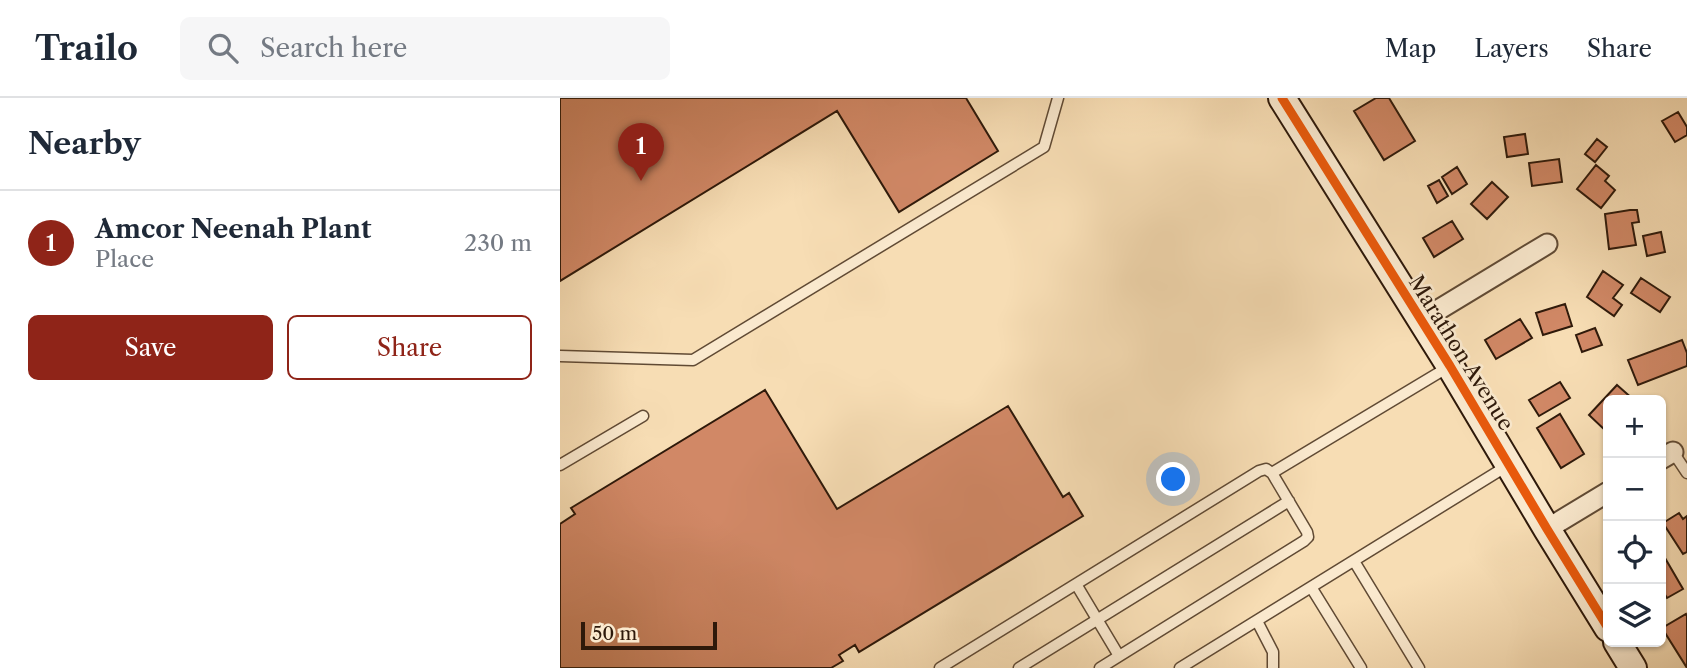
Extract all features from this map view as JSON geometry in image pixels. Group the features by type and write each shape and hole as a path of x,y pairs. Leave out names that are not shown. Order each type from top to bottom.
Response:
{"street":[{"name":"Marathon Avenue","path":"1283,98 1450,366 1603,620"},
{"path":"1420,321 1547,244"},
{"path":"1547,529 1603,495"},
{"path":"1620,647 1633,668"}],"lane":[{"path":"560,356 693,360 1044,147 1058,98"},
{"path":"1272,473 1450,366"},
{"path":"560,465 643,416"},
{"path":"1667,456 1687,472"},
{"path":"1180,668 1510,464"},
{"path":"940,668 1259,471 1272,473 1308,537 1100,668"},
{"path":"1019,668 1289,501"},
{"path":"1354,561 1419,668"},
{"path":"1076,584 1119,656"},
{"path":"1311,587 1361,668"},
{"path":"1257,621 1273,652 1273,668"}],"building":[{"path":"560,98 966,98 998,151 899,212 837,111 560,281"},
{"path":"1376,98 1389,98 1415,141 1384,160 1354,111"},
{"path":"1678,112 1687,127 1687,135 1675,142 1662,121"},
{"path":"1525,134 1528,154 1507,157 1504,137"},
{"path":"1597,139 1607,147 1595,162 1585,154"},
{"path":"1559,159 1562,182 1532,186 1529,163"},
{"path":"1596,165 1609,176 1605,181 1615,190 1601,208 1577,189"},
{"path":"1457,167 1467,184 1452,194 1442,177"},
{"path":"1439,180 1448,196 1437,203 1428,186"},
{"path":"1492,182 1508,197 1487,219 1471,204"},
{"path":"1637,210 1639,222 1632,223 1636,245 1609,249 1605,214"},
{"path":"1452,221 1463,239 1434,257 1423,238"},
{"path":"1661,232 1665,252 1647,256 1643,236"},
{"path":"1603,271 1623,285 1613,298 1622,305 1614,316 1587,297"},
{"path":"1641,278 1670,297 1660,312 1631,293"},
{"path":"1565,304 1572,326 1543,335 1536,313"},
{"path":"1520,319 1532,338 1496,359 1485,340"},
{"path":"1595,328 1602,345 1582,352 1576,335"},
{"path":"1682,340 1687,353 1687,366 1638,385 1628,360"},
{"path":"1560,382 1570,398 1539,416 1529,400"},
{"path":"1617,385 1628,395 1608,395"},
{"path":"765,390 837,509 1008,406 1063,497 1069,493 1083,516 859,652 855,645 839,655 843,661 831,668 560,668 560,524 575,514 571,508"},
{"path":"1603,400 1603,428 1589,415"},
{"path":"1560,414 1584,454 1561,468 1537,428"},
{"path":"1679,513 1683,519 1687,516 1687,552 1683,554 1666,528 1666,521"},
{"path":"1666,560 1683,589 1666,596"},
{"path":"1686,614 1687,668 1666,634 1666,626"}],"cycle path":[{"path":"1282,98 1450,366 1603,620"}],"place":[{"name":"Amcor Neenah Plant","path":"641,181"}]}
